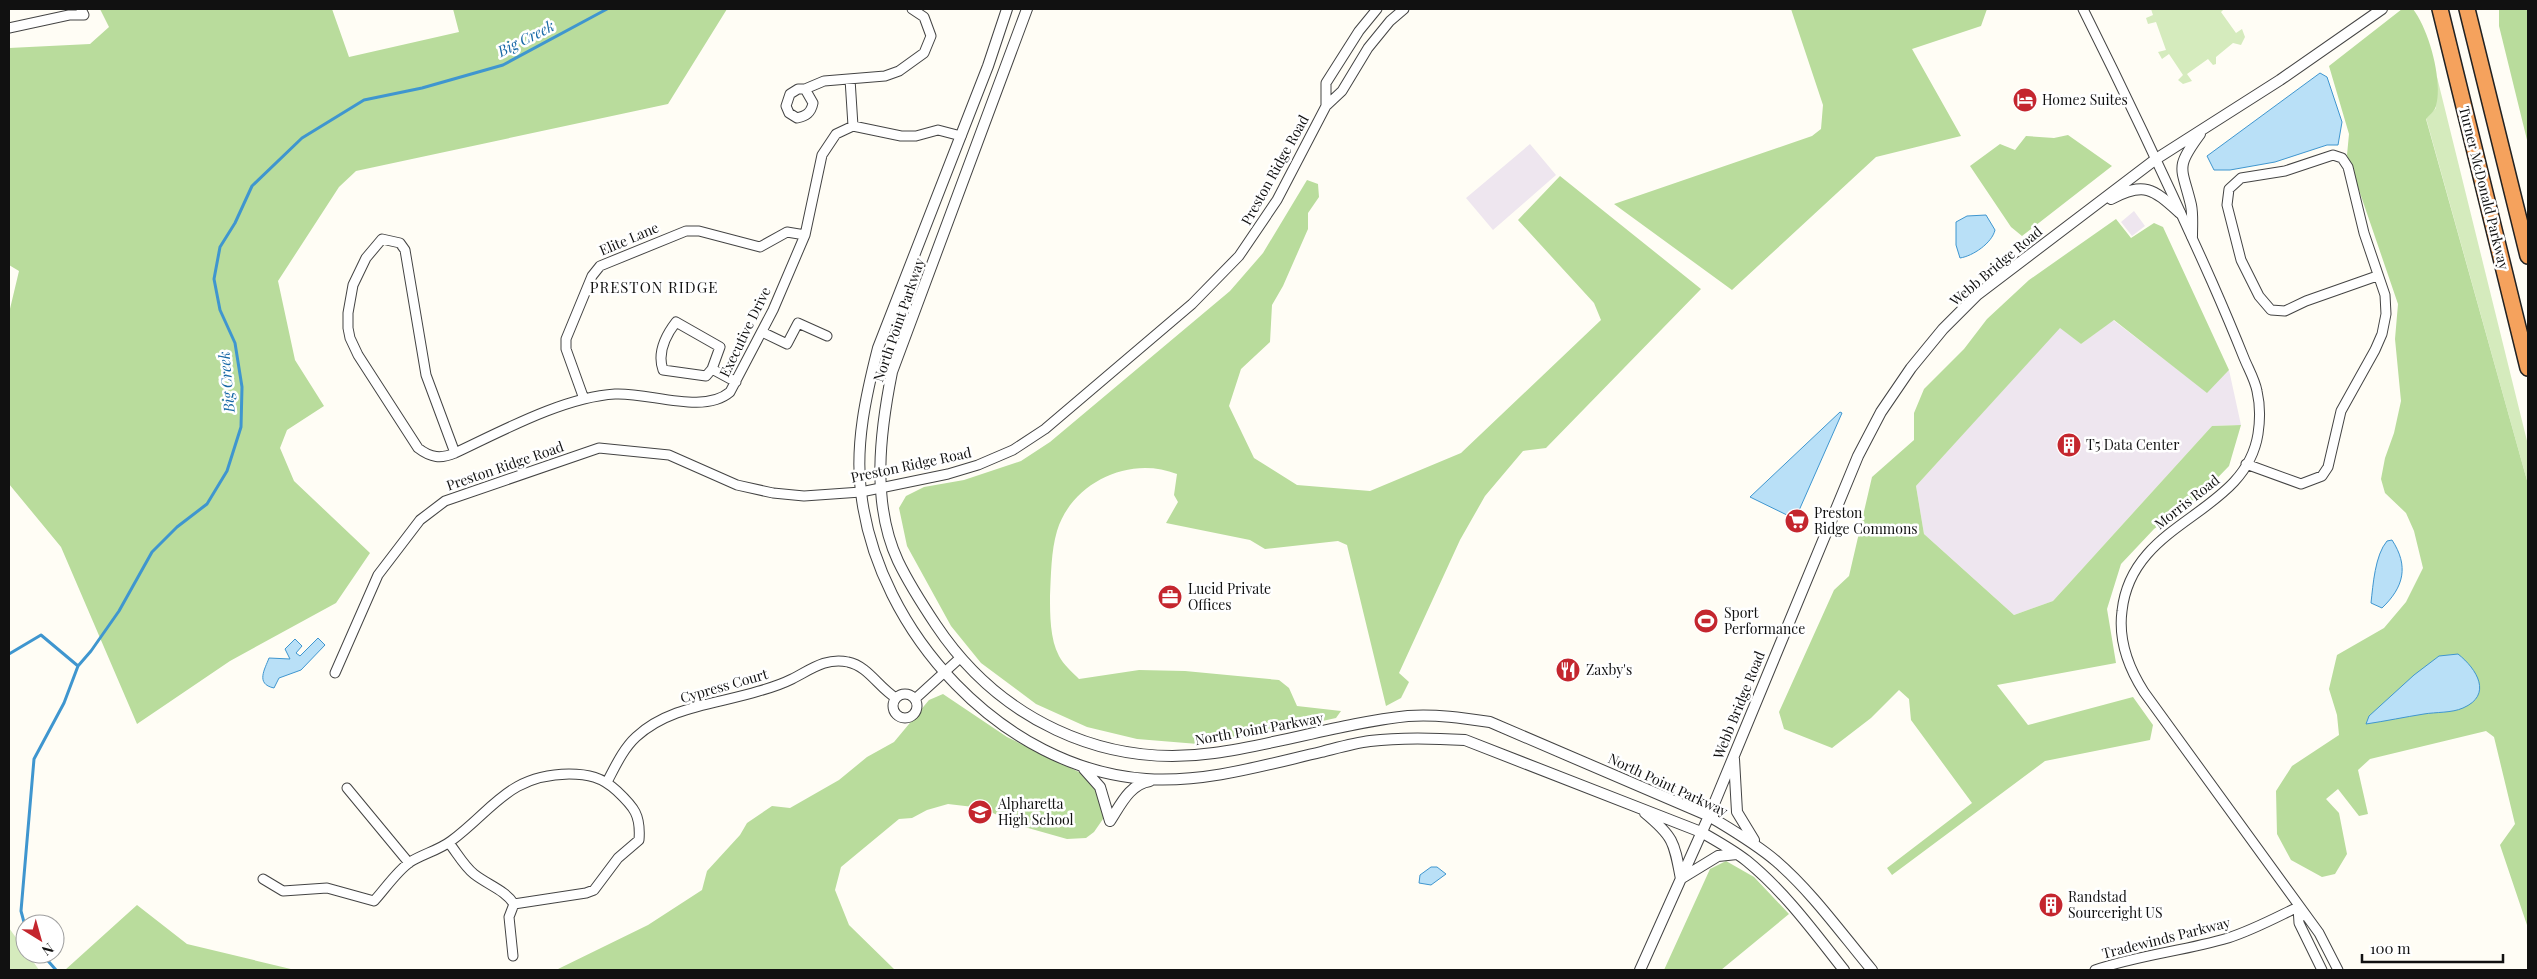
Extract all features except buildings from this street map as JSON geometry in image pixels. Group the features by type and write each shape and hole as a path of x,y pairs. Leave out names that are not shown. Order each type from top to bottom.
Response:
{"highway":[{"name":"Turner McDonald Parkway","path":"2440,9 2528,368"},
{"name":"Turner McDonald Parkway","path":"2467,9 2528,256"}],"street":[{"path":"9,28 61,17 84,16 81,9"},
{"path":"805,89 824,81 885,76 899,71 924,52 931,36 928,22 912,9"},
{"name":"North Point Parkway","path":"1006,9 961,136 878,348 867,393 861,430 860,492 868,532 883,578 910,627 943,672 964,694 999,721 1038,746 1089,770 1140,778 1201,777 1368,741 1434,738 1465,740 1701,832 1737,854 1782,894 1844,970"},
{"name":"North Point Parkway","path":"1027,9 892,372 882,424 882,488 885,519 897,560 913,590 960,658 982,682 1010,705 1046,726 1112,749 1142,755 1214,754 1366,722 1409,716 1452,716 1499,725 1709,816 1760,848 1803,887 1872,970"},
{"name":"Preston Ridge Road","path":"1326,106 1326,83 1359,31 1377,9"},
{"name":"Preston Ridge Road","path":"335,673 378,575 420,520 445,501 599,448 669,455 737,485 774,493 804,496 860,492 882,488 978,466 1013,450 1045,429 1192,304 1229,268 1260,228 1326,106 1342,91 1368,48 1390,21 1404,9"},
{"name":"Morris Road","path":"2083,9 2192,236 2257,390 2258,434 2253,453 2226,492 2162,538 2147,553 2134,571 2124,595 2120,626 2122,641 2128,662 2144,692 2266,858 2298,907 2312,923 2338,970"},
{"name":"Webb Bridge Road","path":"1640,970 1709,816 1854,465 1881,412 1911,368 1943,329 1977,295 2156,159 2280,80 2382,9"},
{"path":"850,79 853,126 901,136 916,136 938,130 961,136"},
{"name":"Executive Drive","path":"455,453 426,375 405,250 400,243 382,239 366,258 353,285 348,313 350,338 418,448 426,455 436,458 455,453 522,422 584,399 615,394 637,394 662,399 714,402 721,400 730,392 736,382 762,332 805,234 822,155 836,134 853,126"},
{"path":"2192,236 2191,206 2182,180 2181,166 2186,153 2204,128"},
{"path":"2246,464 2301,484 2322,476 2328,467 2341,411 2382,334 2386,314 2385,295 2377,276 2348,167 2342,158 2333,155 2285,171 2240,178 2229,189 2227,206 2242,260 2260,296 2271,310 2285,311 2306,301 2377,276"},
{"path":"2086,212 2123,192 2138,188 2156,193 2180,213"},
{"name":"Elite Lane","path":"584,399 566,349 566,339 592,276 600,266 686,231 699,231 760,247 787,232 805,234"},
{"path":"676,322 720,347 712,369 706,376 663,370 660,360 668,332 676,322"},
{"path":"762,332 787,344 798,323 827,336"},
{"path":"712,369 736,382"},
{"path":"915,699 960,658"},
{"name":"Cypress Court","path":"607,782 618,760 635,737 656,723 694,707 759,692 791,680 816,665 833,661 849,662 863,669 886,692 896,698"},
{"path":"906,694 915,699 916,712 906,718 895,713 893,705 896,698 906,694"},
{"path":"1734,755 1737,812 1742,823 1760,848"},
{"path":"1079,766 1089,773 1100,787 1110,821 1135,786 1160,779"},
{"path":"263,879 282,891 327,888 374,901 409,863 449,843 495,801 522,782 552,775 587,774 607,782 632,806 640,824 639,840 618,858 594,890 514,904"},
{"path":"346,788 409,863"},
{"path":"1637,806 1660,825 1673,842 1681,879 1718,856 1737,854"},
{"path":"449,843 472,872 496,889 507,893 514,904"},
{"path":"513,956 509,917 514,904"},
{"name":"Morris Road","path":"2298,907 2299,923 2322,970"},
{"name":"Tradewinds Parkway","path":"2095,970 2144,956 2244,933 2298,907"}],"shaded area":[{"path":"1530,144 1556,175 1493,230 1466,198"},
{"path":"2134,211 2145,226 2132,236 2121,222"},
{"path":"2113,320 2207,392 2229,370 2241,425 2212,426 2053,601 2014,615 1924,534 1916,486 2060,327 2081,344"}],"green space":[{"path":"100,9 332,9 349,57 459,32 453,9 727,9 668,104 356,171 339,187 278,281 295,360 324,406 287,430 280,448 294,481 370,553 336,603 230,661 137,724 61,547 9,484 9,313 19,271 9,265 9,48 90,44 109,27"},
{"path":"1791,9 1987,9 1981,26 1912,49 1961,136 1876,157 1732,290 1614,204 1812,136 1821,129 1823,105"},
{"path":"2151,9 2224,9 2221,12 2236,33 2242,29 2245,37 2241,45 2233,43 2216,57 2216,64 2213,65 2208,59 2187,74 2192,81 2183,84 2178,80 2183,75 2169,54 2162,59 2158,52 2166,50 2156,22 2148,24 2146,18 2153,15"},
{"path":"2402,9 2413,9 2419,18 2433,56 2438,83 2438,95 2435,108 2426,119 2528,484 2528,928 2500,845 2515,824 2494,737 2486,731 2370,759 2358,770 2368,814 2359,816 2338,789 2326,799 2339,813 2347,854 2335,874 2322,877 2291,860 2277,834 2276,791 2292,766 2339,735 2337,715 2329,689 2337,655 2384,628 2406,602 2423,568 2414,531 2406,513 2385,493 2381,479 2401,401 2395,339 2398,304 2347,155 2349,134 2329,66"},
{"path":"2499,9 2528,9 2528,144 2499,26"},
{"path":"2437,77 2528,445 2528,484 2426,118 2436,108"},
{"path":"2068,135 2112,166 2022,236 2011,227 1970,166 2000,144 2015,150 2026,136 2054,138"},
{"path":"1560,176 1701,289 1546,448 1523,451 1485,496 1460,540 1399,673 1409,682 1401,698 1386,706 1347,545 1338,541 1265,549 1250,540 1166,523 1178,502 1174,495 1177,474 1159,469 1141,468 1122,471 1105,477 1089,486 1075,499 1065,514 1057,531 1054,547 1050,596 1052,635 1061,659 1079,679 1139,670 1185,671 1279,680 1289,688 1297,706 1341,711 1336,718 1258,735 1198,744 1137,739 1087,727 1036,704 981,663 951,626 907,546 899,508 906,496 924,487 964,480 1021,461 1050,442 1230,291 1263,253 1307,180 1318,184 1319,197 1308,213 1308,229 1283,286 1272,305 1270,342 1241,369 1229,406 1254,458 1297,485 1370,491 1461,453 1601,320 1594,303 1518,220"},
{"path":"2116,219 2131,238 2154,223 2163,227 2229,370 2207,393 2114,320 2081,344 2060,328 1916,486 1924,534 2014,615 2053,601 2212,426 2241,425 2229,466 2200,496 2154,529 2121,564 2107,609 2116,663 1997,685 2028,725 2133,697 2153,725 2150,740 2045,761 1892,875 1887,868 1972,803 1911,720 1909,699 1899,690 1871,718 1832,748 1784,729 1779,712 1834,590 1849,576 1872,477 1914,440 1914,413 1924,389 1964,349 1987,319 2029,280"},
{"path":"943,694 1007,737 1081,773 1098,787 1105,806 1103,819 1094,832 1086,838 1067,839 1021,826 982,808 948,804 927,810 912,818 899,819 841,867 835,890 849,925 895,970 556,970 648,925 702,890 707,871 740,835 747,823 772,806 790,808 839,780 867,757 894,742 929,700"},
{"path":"1726,861 1754,877 1789,914 1721,970 1664,970 1710,869"},
{"path":"137,905 187,944 295,970 65,970"},
{"path":"9,928 15,936 15,964 35,964 39,970 9,970"}],"water":[{"path":"2320,73 2327,77 2342,122 2338,145 2327,145 2275,162 2230,170 2214,170 2207,156"},
{"path":"1986,215 1995,230 1990,240 1971,255 1960,258 1956,245 1956,222 1967,216"},
{"path":"1840,412 1842,413 1797,515 1791,517 1750,497"},
{"path":"2392,540 2401,559 2402,576 2395,592 2382,608 2371,603 2374,579 2377,562 2383,547 2387,541"},
{"path":"318,638 325,645 301,670 279,678 274,688 265,683 263,676 269,658 290,659 285,649 295,639 302,646 296,653 300,656"},
{"path":"2458,654 2471,667 2479,682 2478,696 2472,703 2454,711 2366,724 2369,716 2414,675 2439,656"},
{"path":"1431,867 1437,867 1446,874 1431,885 1419,883 1420,875"}],"waterway":[{"name":"Big Creek","path":"22,914 34,759 64,703 78,666 119,611 152,552 177,527 207,504 227,471 241,427 242,387 235,343 220,310 214,279 220,247 235,223 252,186 302,138 364,100 422,88 503,65 607,9"},
{"path":"9,654 41,635 78,666"},
{"name":"Big Creek","path":"51,964 56,970"}],"place":[{"name":"Home2 Suites","path":"2025,100"},
{"name":"T5 Data Center","path":"2069,445"},
{"name":"Preston Ridge Commons","path":"1797,521"},
{"name":"Lucid Private Offices","path":"1170,597"},
{"name":"Sport Performance","path":"1706,621"},
{"name":"Zaxby's","path":"1568,670"},
{"name":"Alpharetta High School","path":"980,812"},
{"name":"Randstad Sourceright US","path":"2051,905"}],"district":[{"name":"PRESTON RIDGE","path":"654,288"}]}
